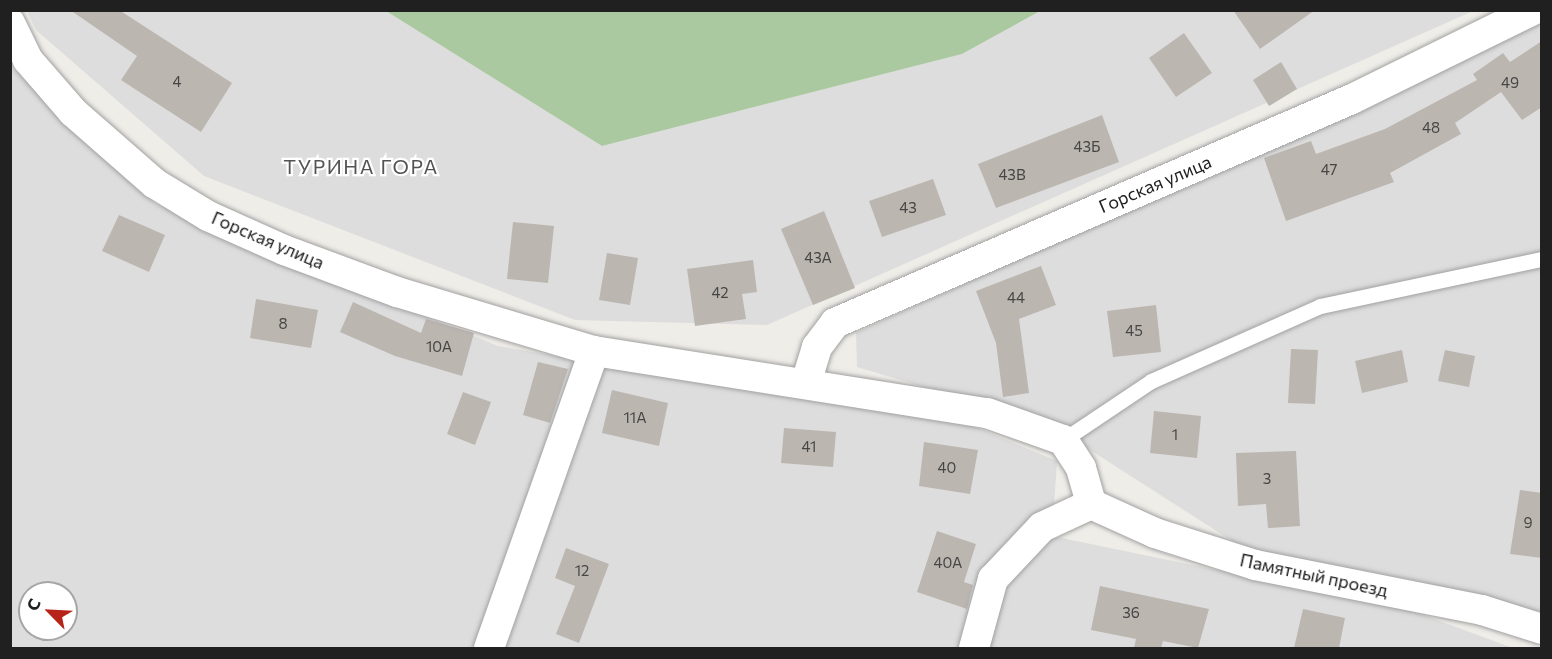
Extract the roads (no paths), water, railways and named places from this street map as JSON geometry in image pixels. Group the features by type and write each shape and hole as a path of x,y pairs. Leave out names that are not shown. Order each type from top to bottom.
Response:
{"street":[{"name":"Горская улица","path":"806,383 817,346 835,322 1352,99 1533,10"},
{"name":"Горская улица","path":"10,23 28,60 73,112 154,183 208,216 397,292 594,351 987,413 1063,440"},
{"path":"489,648 594,351"},
{"path":"974,648 993,579 1042,527 1091,504 1081,468 1063,440"},
{"name":"Памятный проезд","path":"1091,504 1155,533 1255,565 1482,610 1542,629"}],"lane":[{"path":"1063,440 1151,381 1320,306 1542,259"}],"district":[{"name":"ТУРИНА ГОРА","path":"361,166"}]}
